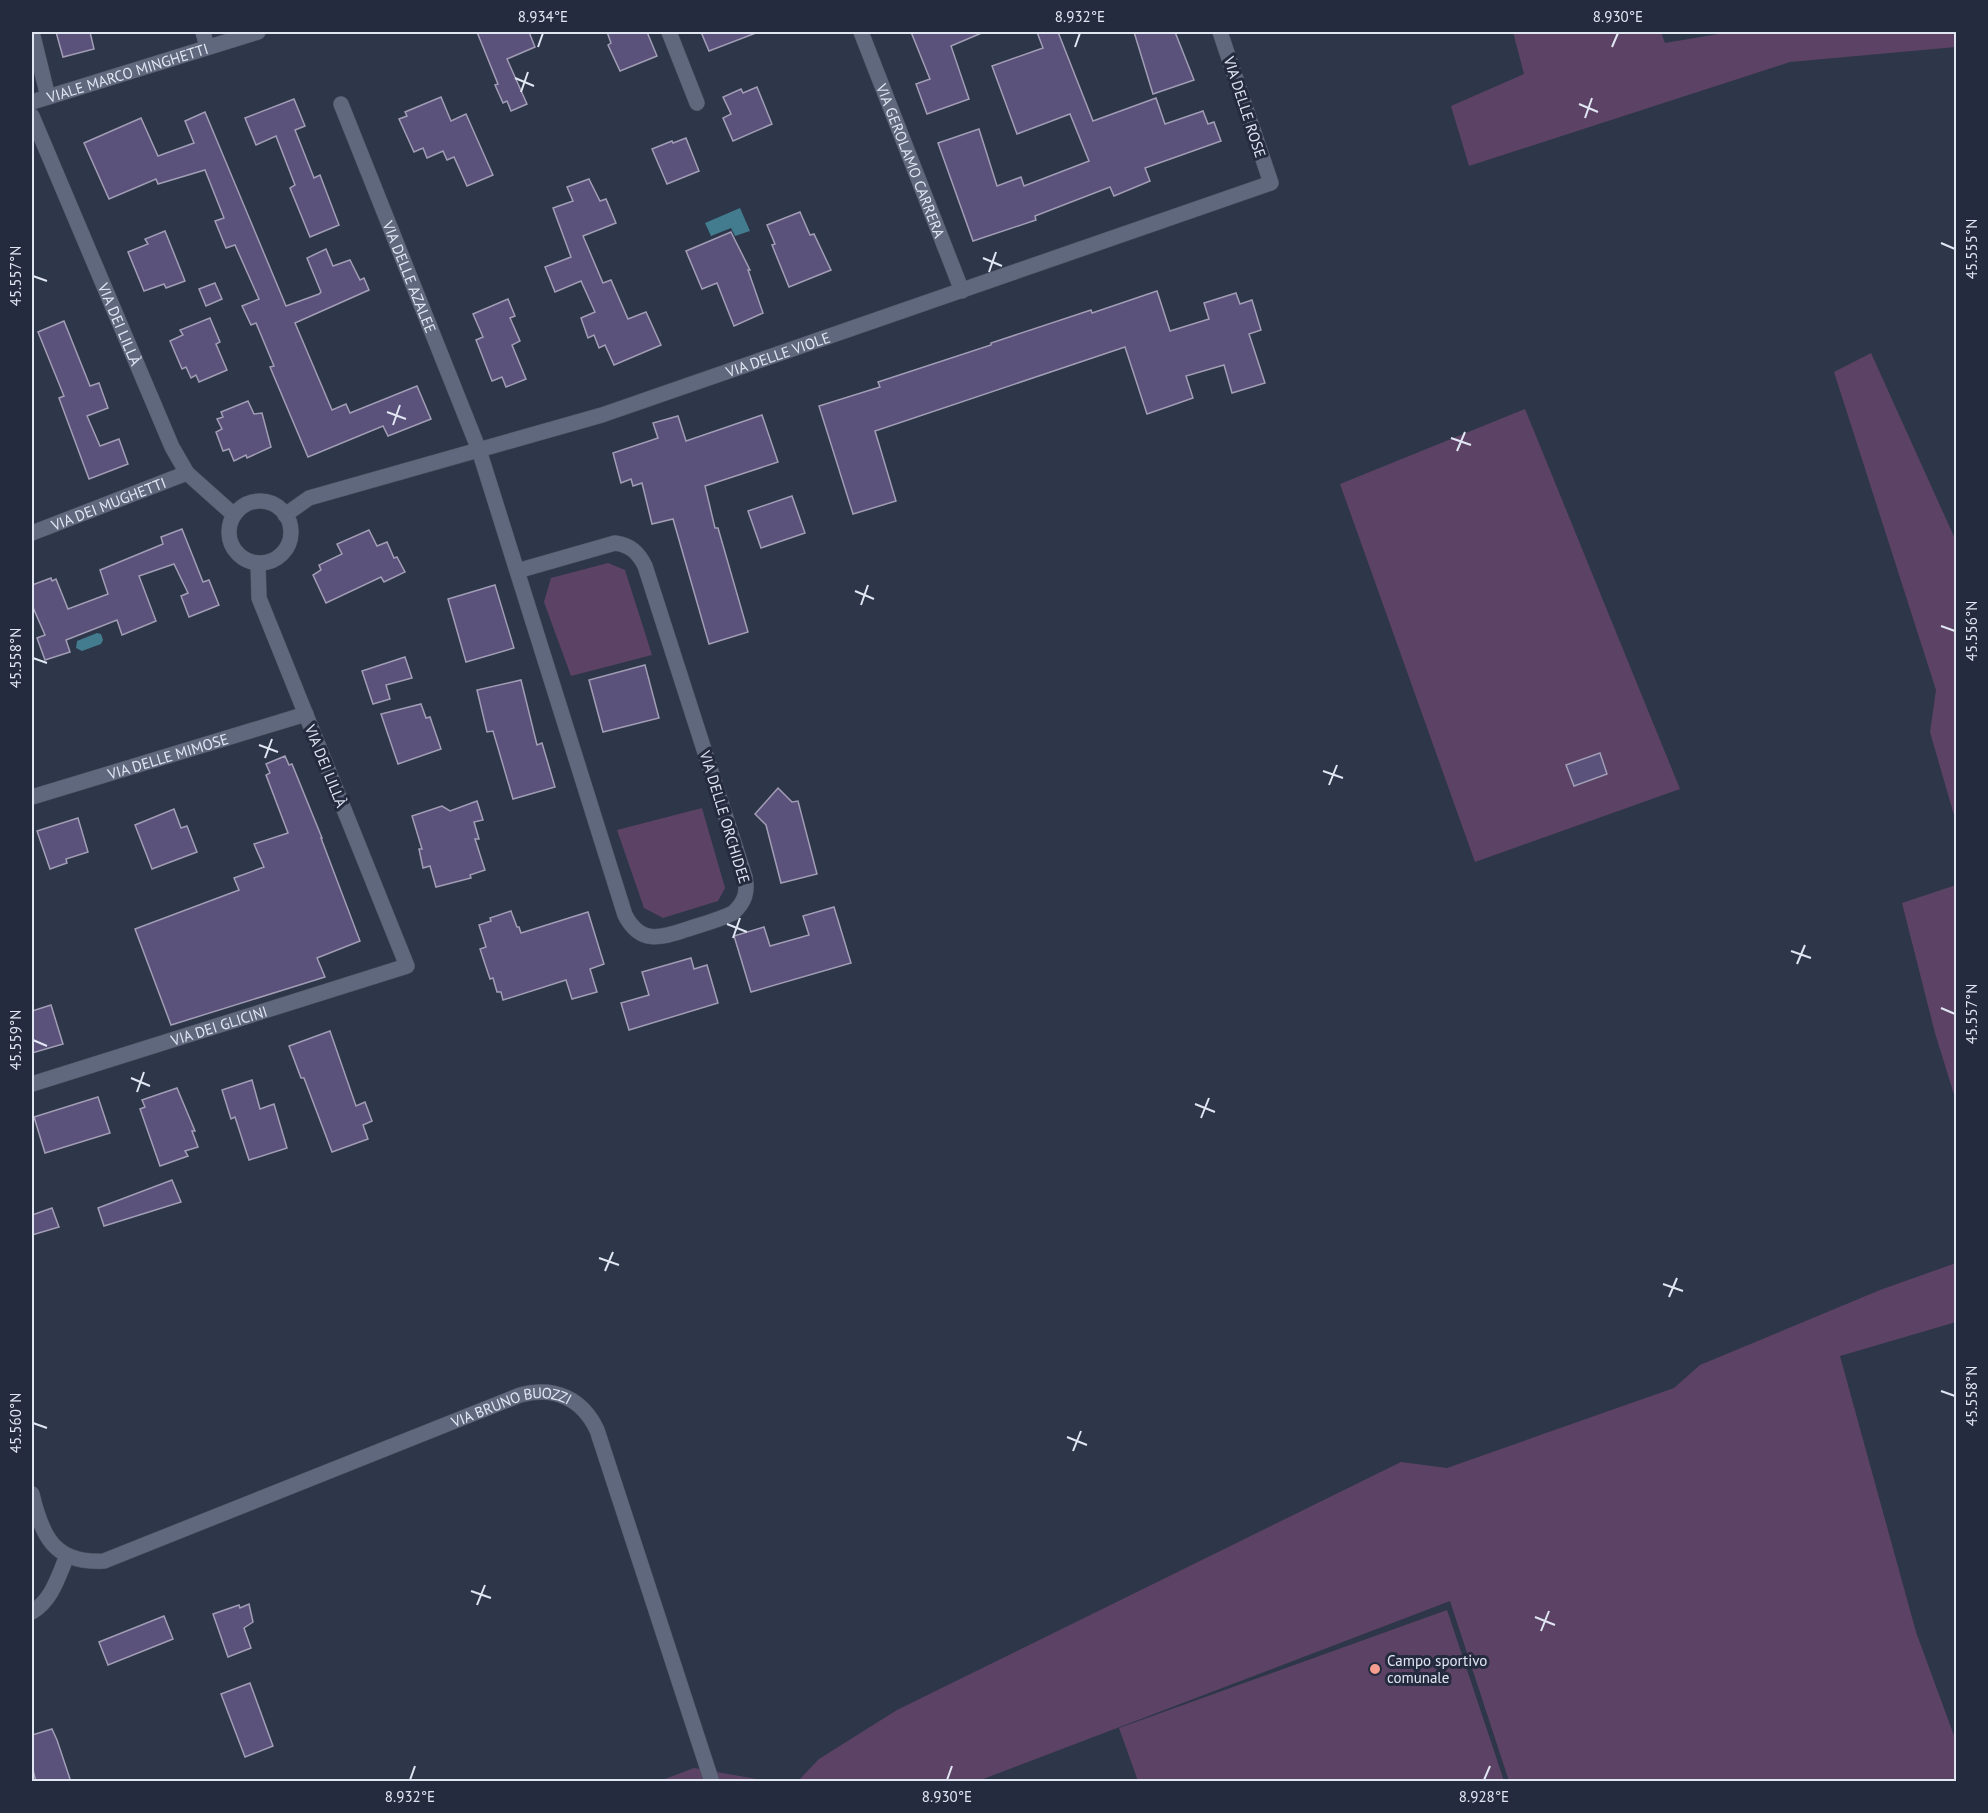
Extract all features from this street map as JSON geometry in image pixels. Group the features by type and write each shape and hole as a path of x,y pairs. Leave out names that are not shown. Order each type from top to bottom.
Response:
{"street":[{"path":"203,32 207,47"},
{"name":"VIALE MARCO MINGHETTI","path":"32,102 258,32"},
{"path":"669,32 697,103"},
{"name":"VIA GEROLAMO CARRERA","path":"861,32 962,291"},
{"name":"VIA DELLE ROSE","path":"1220,32 1270,183"},
{"path":"32,33 48,97"},
{"name":"VIA DELLE AZALEE","path":"341,104 479,450"},
{"name":"VIA DEI LILLÀ","path":"32,116 172,447 188,473 234,515"},
{"name":"VIA DELLE VIOLE","path":"285,515 309,498 602,415 1270,183"},
{"name":"VIA DELLE ORCHIDEE","path":"479,450 625,915 637,931 656,938 724,918 733,913 741,906 745,897 747,887 745,877 641,556 625,545 615,543 517,571"},
{"name":"VIA DEI MUGHETTI","path":"32,533 188,473"},
{"path":"250,503 270,503 285,515 291,534 284,552 277,558 258,563 249,561 241,557 230,542 230,524 234,515 250,503"},
{"name":"VIA DEI LILLÀ","path":"258,563 259,598 407,966"},
{"name":"VIA DELLE MIMOSE","path":"32,797 306,714"},
{"name":"VIA DEI GLICINI","path":"32,1084 407,966"},
{"name":"VIA BRUNO BUOZZI","path":"67,1556 91,1562 115,1558 520,1395 543,1391 566,1396 585,1410 597,1430 712,1782"},
{"path":"32,1494 42,1529 48,1540 67,1556 49,1596 32,1612"}],"shaded area":[{"path":"1513,32 1661,32 1665,43 1730,32 1956,32 1956,47 1790,62 1469,166 1451,106 1524,74"},
{"path":"1871,353 1956,541 1956,822 1930,732 1936,690 1834,372"},
{"path":"1525,409 1680,789 1475,862 1340,484"},
{"path":"608,563 625,570 652,655 571,676 544,602 551,578"},
{"path":"702,808 725,888 718,901 663,918 644,908 617,830"},
{"path":"1956,885 1956,1101 1935,1033 1902,903"},
{"path":"1956,1263 1956,1322 1840,1356 1916,1632 1956,1741 1956,1781 1509,1781 1450,1601 978,1781 798,1781 819,1759 897,1710 1401,1462 1447,1468 1674,1388 1700,1365 1880,1290"},
{"name":"Campo sportivo comunale","path":"1447,1610 1504,1781 1138,1781 1119,1728"},
{"path":"694,1768 768,1781 657,1782"}],"water":[{"path":"740,208 750,231 735,236 731,228 711,236 705,223"},
{"path":"97,633 101,634 103,640 101,644 82,651 76,648 77,641"}],"building":[{"path":"56,32 90,32 94,49 63,57"},
{"path":"477,32 529,32 535,47 507,59 527,104 511,111 507,101 503,103 495,85 498,84"},
{"path":"607,32 647,32 657,56 620,71 608,45 611,43"},
{"path":"701,32 755,32 756,33 709,51"},
{"path":"911,32 984,32 951,46 969,99 927,114 916,84 930,79"},
{"path":"1037,32 1058,32 1093,121 1156,98 1165,124 1203,111 1208,124 1214,122 1221,141 1145,168 1150,181 1114,196 1110,187 1035,216 1036,220 973,241 938,143 979,129 997,186 1021,177 1024,186 1089,161 1070,114 1017,134 992,66 1043,48"},
{"path":"1134,32 1175,32 1194,80 1153,94"},
{"path":"757,87 772,124 733,141 723,118 731,114 723,97 741,89 743,93"},
{"path":"441,97 451,121 466,114 493,175 467,186 454,157 447,160 443,151 427,158 423,148 414,152 399,119 407,116 405,112"},
{"path":"294,99 305,126 295,130 314,178 320,175 339,225 310,237 290,188 295,185 276,136 256,145 245,118"},
{"path":"205,112 286,306 321,292 307,258 326,249 333,266 350,260 360,280 364,278 369,290 295,323 332,410 346,404 350,413 417,386 431,419 388,436 383,426 308,457 270,367 274,366 256,323 251,325 242,306 259,299 235,245 226,248 215,221 224,218 205,170 158,184 156,179 109,199 84,143 141,118 158,156 194,143 185,121"},
{"path":"686,138 699,171 667,184 652,149"},
{"path":"589,179 600,201 606,199 616,223 583,236 603,283 611,280 628,319 646,312 661,345 614,365 605,345 599,348 594,335 588,338 581,318 595,312 581,281 555,292 545,267 571,257 553,208 573,201 567,187"},
{"path":"800,212 810,235 814,234 831,270 789,287 772,245 775,244 767,225"},
{"path":"165,231 185,281 166,288 164,284 144,291 128,252 148,244 145,239"},
{"path":"731,232 750,270 748,270 763,313 734,326 717,283 702,289 686,251"},
{"path":"215,283 222,299 206,306 199,289"},
{"path":"1157,291 1170,331 1209,319 1204,303 1236,293 1240,304 1252,300 1261,330 1249,334 1265,383 1232,393 1224,365 1186,376 1193,398 1147,414 1125,347 875,431 896,501 853,514 819,406 880,387 878,382 991,345 991,343"},
{"path":"508,299 515,316 510,318 520,341 512,345 526,379 506,387 502,377 492,381 476,340 483,337 473,314"},
{"path":"210,318 220,342 216,344 227,370 199,382 196,375 191,378 186,367 182,369 170,341 183,335 180,330"},
{"path":"64,321 90,386 99,383 108,408 87,416 100,446 119,439 128,464 89,479 59,398 64,396 38,332"},
{"path":"248,401 254,414 262,413 271,447 234,461 229,449 223,451 216,432 222,429 217,419 223,417 221,412"},
{"path":"762,415 778,462 705,486 715,528 718,528 748,632 709,644 673,519 652,524 642,483 633,486 631,479 621,483 613,453 658,438 653,423 678,416 686,441"},
{"path":"792,496 805,533 761,548 748,511"},
{"path":"182,529 203,582 209,580 219,605 189,617 181,596 188,593 174,564 139,576 156,621 122,635 117,620 66,640 70,652 45,660 37,638 45,635 32,605 32,585 51,578 52,581 56,579 68,609 108,594 100,570 163,544 161,537"},
{"path":"369,530 377,546 387,542 394,558 397,557 405,572 384,582 381,577 326,603 313,575 321,570 319,565 342,554 337,544"},
{"path":"495,585 514,648 466,662 448,599"},
{"path":"405,657 412,678 386,685 390,699 373,704 362,671"},
{"path":"645,665 659,718 603,732 589,680"},
{"path":"521,680 537,745 542,743 555,787 513,799 493,731 487,732 477,690"},
{"path":"421,704 426,718 430,717 441,749 398,764 381,714"},
{"path":"1600,753 1607,774 1574,786 1566,765"},
{"path":"285,756 289,765 292,764 322,838 360,941 317,958 325,977 171,1025 135,929 239,890 234,878 264,867 254,844 288,833 266,775 270,773 266,764"},
{"path":"778,788 792,802 798,801 817,874 781,883 766,825 755,814"},
{"path":"477,801 483,820 474,822 479,839 475,839 485,870 470,875 471,878 436,887 430,866 423,868 419,849 422,849 412,816 442,806 450,811"},
{"path":"174,809 181,828 187,826 197,852 152,869 135,825"},
{"path":"78,818 88,852 66,859 67,863 50,869 37,831"},
{"path":"834,907 851,963 751,992 734,936 764,927 770,946 809,935 803,916"},
{"path":"511,911 521,933 588,912 604,964 590,969 597,992 572,999 566,980 503,1000 501,992 497,992 493,978 490,979 480,949 486,947 479,925 491,921 490,918"},
{"path":"691,958 694,969 707,965 718,1003 629,1030 621,1003 649,995 642,972"},
{"path":"51,1005 63,1044 32,1053 32,1011"},
{"path":"330,1031 356,1106 365,1102 372,1121 363,1125 368,1139 332,1152 304,1078 301,1078 289,1046"},
{"path":"252,1080 260,1109 274,1104 287,1148 249,1160 235,1117 231,1119 222,1090"},
{"path":"177,1088 195,1131 192,1131 198,1147 185,1151 188,1156 160,1166 140,1109 145,1107 142,1100"},
{"path":"98,1097 110,1133 45,1153 34,1117"},
{"path":"172,1180 181,1202 104,1226 98,1208"},
{"path":"52,1208 59,1227 32,1235 32,1215"},
{"path":"249,1604 253,1622 244,1628 251,1648 228,1657 213,1614"},
{"path":"164,1616 173,1639 108,1665 99,1642"},
{"path":"250,1683 273,1746 245,1757 221,1694"},
{"path":"52,1729 71,1782 36,1782 32,1766 32,1735"}],"place":[{"name":"Campo sportivo comunale","path":"1375,1669"}]}
